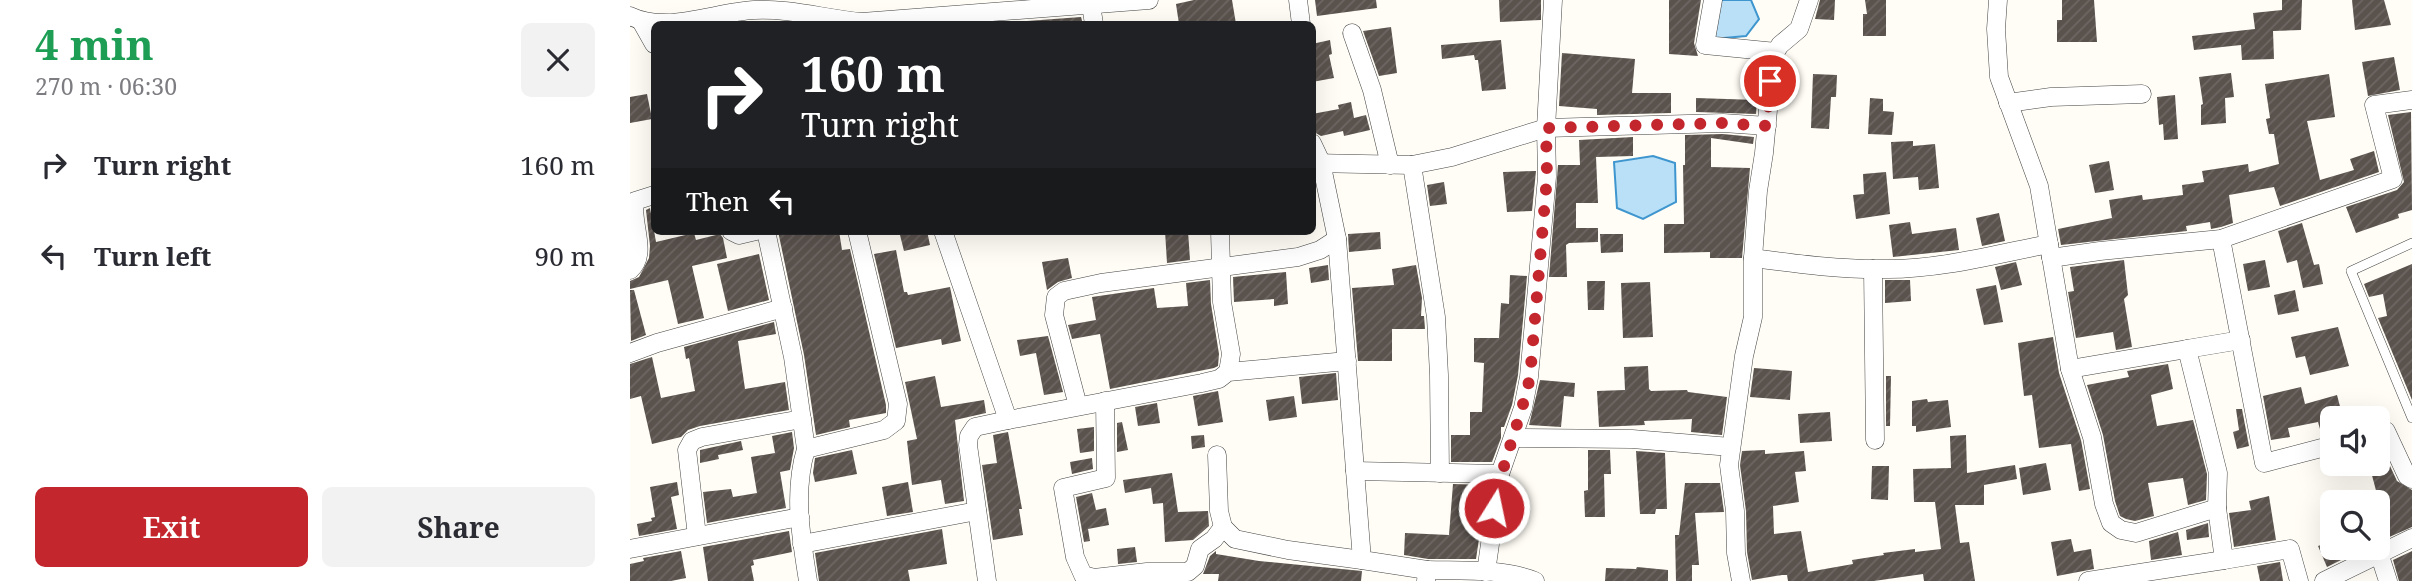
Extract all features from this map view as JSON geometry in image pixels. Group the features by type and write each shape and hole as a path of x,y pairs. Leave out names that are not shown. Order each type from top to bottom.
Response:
{"street":[{"path":"924,21 1054,4 1091,5 1149,0"},
{"path":"1298,0 1301,21"},
{"path":"1486,572 1500,474 1523,408 1533,342 1547,177 1546,128 1553,0"},
{"path":"1713,0 1705,45 1776,52"},
{"path":"1741,581 1729,465 1744,356 1753,317 1753,258 1758,191 1773,56 1780,45 1800,29 1809,0"},
{"path":"1998,0 1996,29 1999,76 2039,187 2070,369 2092,437 2104,504 2111,523 2121,530 2136,533 2217,508"},
{"path":"1091,5 1094,21"},
{"path":"682,21 784,6 835,21"},
{"path":"636,18 666,21"},
{"path":"636,18 651,40"},
{"path":"1352,33 1372,90 1390,165"},
{"path":"2008,103 2051,97 2142,94"},
{"path":"1753,258 1832,268 1873,269 1945,264 2050,251 2099,251 2221,239 2393,179 2374,106 2412,100"},
{"path":"1362,560 1337,239 1317,162 1412,165 1452,157 1546,128 1723,123 1767,126"},
{"path":"1412,165 1436,317 1440,375 1440,472"},
{"path":"630,271 637,263 632,201 651,196"},
{"path":"767,235 793,357 806,449 799,486 802,544 808,581"},
{"path":"806,449 884,430 896,421 898,404 858,235"},
{"path":"944,235 1008,420"},
{"path":"1220,235 1222,302 1231,354 1228,372"},
{"path":"1078,406 1054,315 1056,297 1064,291 1101,283 1298,257 1320,250 1337,239"},
{"path":"2221,239 2264,463 2320,448"},
{"path":"1873,269 1875,439"},
{"path":"630,353 783,308"},
{"path":"2070,369 2241,340"},
{"path":"2187,349 2218,473 2217,508 2224,560"},
{"path":"987,581 968,445 969,436 975,427 1202,383 1219,379 1228,372 1347,361"},
{"path":"1105,401 1106,478 1063,488 1078,568 1083,575 1094,578 1124,578 1188,572 1193,570 1200,549 1214,539 1223,527"},
{"path":"697,536 687,450 692,441 802,419"},
{"path":"1513,438 1632,439 1731,447"},
{"path":"2390,440 2407,476 2412,480"},
{"path":"1217,454 1219,511 1223,527 1235,539 1288,550 1362,560 1426,575 1486,572 1528,580"},
{"path":"1355,471 1500,474"},
{"path":"802,544 977,511"},
{"path":"630,549 800,517"},
{"path":"2390,548 2412,538"},
{"path":"2088,581 2290,549 2299,581"},
{"path":"2324,581 2365,560"},
{"path":"2381,560 2388,581"}],"lane":[{"path":"2412,243 2351,271 2412,418"}],"water":[{"path":"1709,0 1751,0 1759,19 1746,36 1713,39"},
{"path":"1653,156 1675,163 1676,202 1643,219 1617,208 1614,162"}],"building":[{"path":"1194,0 1232,0 1236,21 1179,21 1176,4"},
{"path":"1315,0 1376,0 1377,8 1317,16"},
{"path":"1499,0 1541,0 1541,20 1500,22"},
{"path":"1669,0 1701,0 1694,43 1698,56 1669,54"},
{"path":"1820,0 1835,0 1834,20 1815,19"},
{"path":"1865,0 1886,0 1886,36 1863,36 1863,14 1867,14"},
{"path":"2062,0 2094,0 2097,42 2057,42 2057,20 2062,20"},
{"path":"2282,0 2302,0 2301,30 2273,31 2274,59 2242,60 2241,45 2194,50 2192,36 2255,29 2253,13 2282,10"},
{"path":"2352,0 2384,0 2391,25 2355,30"},
{"path":"1081,17 1082,21 1027,21"},
{"path":"1391,27 1397,73 1379,76 1363,31"},
{"path":"1330,40 1332,54 1329,55 1334,78 1316,81 1316,43"},
{"path":"1501,40 1506,89 1482,91 1478,60 1475,60 1474,55 1442,59 1441,45"},
{"path":"1562,53 1635,59 1632,93 1671,93 1671,113 1597,115 1597,109 1559,106"},
{"path":"2394,57 2400,90 2368,96 2362,62"},
{"path":"2231,73 2234,97 2225,98 2226,123 2201,125 2203,104 2199,77"},
{"path":"1813,74 1837,75 1836,97 1831,97 1829,129 1811,128"},
{"path":"2329,74 2335,117 2307,121 2320,180 2354,170 2350,159 2374,151 2379,172 2280,206 2274,187 2229,195 2233,223 2221,227 2211,229 2210,222 2186,226 2187,231 2061,245 2058,229 2112,218 2109,200 2142,195 2143,200 2183,195 2182,185 2204,182 2202,171 2248,164 2249,172 2279,164 2274,134 2269,134 2266,119 2270,118 2265,84"},
{"path":"647,94 651,119 630,123 630,97"},
{"path":"2175,95 2178,139 2164,140 2163,124 2159,125 2157,97"},
{"path":"1696,98 1757,100 1756,114 1696,112"},
{"path":"1870,98 1883,99 1883,111 1894,112 1892,135 1868,134"},
{"path":"1351,102 1354,118 1366,115 1370,130 1344,136 1343,131 1321,136 1316,133 1316,113 1339,109 1338,105"},
{"path":"2411,112 2412,210 2398,214 2399,218 2356,233 2346,207 2397,190 2404,182 2388,115"},
{"path":"1723,134 1754,137 1753,144 1711,138 1711,167 1750,168 1742,258 1710,258 1710,252 1664,253 1664,224 1684,224 1685,135"},
{"path":"1633,137 1633,156 1596,157 1598,203 1576,203 1576,228 1598,228 1598,242 1566,245 1567,277 1549,277 1558,165 1580,165 1579,140"},
{"path":"1913,141 1913,146 1935,144 1939,188 1919,190 1918,177 1893,179 1891,142"},
{"path":"2109,161 2114,190 2095,193 2089,165"},
{"path":"1536,171 1532,211 1507,212 1503,172"},
{"path":"1886,172 1890,214 1856,219 1853,195 1864,194 1863,174"},
{"path":"1444,182 1447,204 1430,206 1427,185"},
{"path":"650,208 651,235 655,235 656,242 686,235 695,235 696,240 716,235 723,238 727,258 692,266 704,318 678,324 668,280 630,289 630,281 639,277 649,258 646,210"},
{"path":"1999,213 2005,241 1982,246 1976,218"},
{"path":"1910,222 1912,234 1956,228 1959,250 1893,257 1889,225"},
{"path":"2302,223 2314,265 2319,264 2323,284 2303,288 2297,260 2287,263 2278,231"},
{"path":"1380,232 1381,249 1349,252 1348,234"},
{"path":"1600,234 1623,234 1623,252 1601,253"},
{"path":"779,235 840,235 842,250 850,249 886,413 849,420 850,427 816,435 804,355"},
{"path":"900,235 928,235 930,245 904,251"},
{"path":"1165,235 1188,235 1190,260 1167,263"},
{"path":"896,250 904,292 908,295 950,287 961,341 942,345 941,339 896,348 874,254"},
{"path":"759,254 769,300 728,311 717,264"},
{"path":"1068,258 1072,278 1058,282 1047,290 1042,262"},
{"path":"2124,260 2128,295 2124,299 2132,347 2116,350 2113,332 2076,338 2068,292 2074,291 2070,267"},
{"path":"2265,260 2270,287 2248,291 2243,264"},
{"path":"2016,262 2022,285 2001,290 1995,267"},
{"path":"2412,264 2412,400 2378,318 2387,316 2383,294 2369,297 2364,284"},
{"path":"1328,265 1329,280 1311,283 1309,268"},
{"path":"1416,265 1422,298 1421,316 1424,316 1425,329 1392,329 1392,361 1358,361 1352,288 1394,285 1392,269"},
{"path":"1286,272 1288,304 1274,306 1274,299 1234,302 1233,277"},
{"path":"1510,275 1527,276 1518,375 1512,405 1504,427 1501,427 1501,438 1492,462 1451,462 1451,435 1470,435 1470,412 1482,412 1484,363 1474,362 1474,338 1499,338 1501,303 1509,304"},
{"path":"1210,280 1219,354 1218,366 1214,368 1110,389 1100,334 1072,339 1068,325 1096,320 1092,297 1154,288 1157,308 1188,306 1186,283"},
{"path":"1885,280 1910,280 1911,301 1885,303"},
{"path":"1587,281 1605,281 1604,310 1588,310"},
{"path":"1650,282 1653,337 1623,338 1621,283"},
{"path":"1996,285 2003,322 1984,325 1976,289"},
{"path":"630,290 634,290 646,335 631,341"},
{"path":"2295,290 2299,311 2278,315 2274,295"},
{"path":"774,322 776,334 738,341 745,389 785,382 789,410 700,426 688,430 681,437 652,444 641,396 630,399 630,364 652,357 661,398 695,391 689,358 686,359 684,347"},
{"path":"2338,327 2349,366 2310,375 2305,356 2296,358 2291,337"},
{"path":"1048,336 1063,392 1044,395 1036,353 1020,356 1017,340"},
{"path":"2053,337 2059,373 2081,440 2090,489 2079,491 2071,444 2039,448 2032,395 2024,396 2018,343"},
{"path":"2168,364 2173,389 2151,395 2157,426 2193,420 2207,474 2206,500 2188,505 2183,478 2148,483 2154,516 2135,521 2126,519 2120,516 2115,501 2103,435 2087,385 2129,377 2127,371"},
{"path":"1648,366 1651,391 1687,390 1727,397 1722,435 1691,432 1692,419 1644,421 1645,425 1599,427 1597,391 1625,390 1624,367"},
{"path":"1754,368 1792,371 1790,400 1750,397"},
{"path":"1336,373 1338,400 1302,404 1299,377"},
{"path":"935,376 941,407 984,400 986,413 955,420 964,501 945,504 941,480 912,485 907,441 917,439 905,382"},
{"path":"1886,376 1891,376 1890,426 1886,426"},
{"path":"1540,380 1575,383 1574,397 1564,396 1561,427 1529,425"},
{"path":"2301,387 2305,404 2337,395 2340,406 2320,406 2320,429 2318,422 2288,428 2290,437 2271,440 2263,396"},
{"path":"1218,391 1223,422 1198,426 1193,396"},
{"path":"1294,396 1297,417 1269,421 1266,400"},
{"path":"1927,399 1928,402 1948,400 1951,427 1916,432 1916,426 1912,426 1912,401"},
{"path":"1157,403 1160,423 1138,426 1135,407"},
{"path":"2236,409 2242,409 2249,446 2237,449 2233,432 2239,430"},
{"path":"1830,412 1832,441 1800,443 1798,414"},
{"path":"1122,422 1128,450 1117,452 1117,423"},
{"path":"1094,427 1094,451 1080,453 1077,429"},
{"path":"792,432 794,448 790,470 780,472 786,508 707,523 703,492 731,489 733,497 757,493 751,457 775,453 772,436"},
{"path":"1008,432 1022,509 1019,509 1023,535 993,540 982,465 997,463 993,435"},
{"path":"1204,435 1205,447 1192,449 1191,436"},
{"path":"1966,435 1967,473 2015,465 2017,479 1984,485 1984,505 1955,505 1960,543 1969,542 1975,581 1924,581 1923,574 1874,581 1788,581 1787,575 1752,580 1740,465 1742,451 1765,450 1765,454 1804,451 1806,471 1795,472 1799,502 1773,506 1774,534 1801,531 1808,572 1853,564 1852,560 1884,555 1883,553 1941,549 1935,502 1914,502 1913,469 1951,468 1950,436"},
{"path":"741,441 743,450 718,455 719,459 700,463 700,450"},
{"path":"852,450 857,474 815,482 815,458"},
{"path":"1588,450 1610,450 1611,474 1604,474 1605,517 1585,517 1584,491 1588,490"},
{"path":"1636,451 1665,453 1667,509 1656,509 1655,514 1640,514"},
{"path":"1092,458 1093,469 1072,474 1070,462"},
{"path":"2046,463 2051,490 2023,495 2019,468"},
{"path":"1872,466 1889,466 1888,500 1871,499"},
{"path":"2390,466 2397,481 2412,490 2412,527 2390,537 2390,490 2376,490 2372,476 2390,476"},
{"path":"1172,473 1178,512 1208,511 1209,526 1193,540 1165,542 1163,503 1153,504 1151,488 1125,493 1123,480"},
{"path":"677,482 679,495 671,497 677,529 639,536 637,524 652,521 651,518 655,517 650,487"},
{"path":"908,482 913,512 887,516 882,487"},
{"path":"1685,483 1720,483 1724,512 1695,513 1699,565 1692,565 1692,581 1676,581 1675,535 1679,535"},
{"path":"1453,484 1487,485 1476,559 1428,559 1404,555 1405,533 1449,535"},
{"path":"1092,493 1096,510 1106,508 1109,525 1088,529 1090,541 1084,542 1076,497"},
{"path":"2269,496 2276,540 2234,547 2229,513 2251,510 2249,501"},
{"path":"2208,523 2209,537 2187,540 2186,530"},
{"path":"942,529 947,564 908,570 910,581 819,581 815,553"},
{"path":"789,531 792,552 753,560 754,565 751,566 754,581 708,581 703,547"},
{"path":"2178,532 2182,555 2151,560 2149,541"},
{"path":"2071,539 2074,552 2091,549 2094,569 2057,576 2051,542"},
{"path":"1135,547 1137,562 1118,564 1117,549"},
{"path":"681,551 686,578 671,581 630,581 630,564 644,561 643,558"},
{"path":"1216,551 1216,554 1259,561 1362,571 1361,581 1218,581 1219,574 1203,574 1210,556"},
{"path":"2412,551 2412,581 2399,581 2393,560"},
{"path":"2324,560 2341,560 2327,567"},
{"path":"2280,562 2283,581 2260,581 2257,566"},
{"path":"1606,568 1668,570 1668,581 1605,581"}],"route":[{"path":"1494,508 1500,474 1523,408 1530,377 1547,177 1546,128 1723,123 1767,126 1770,81"}]}
